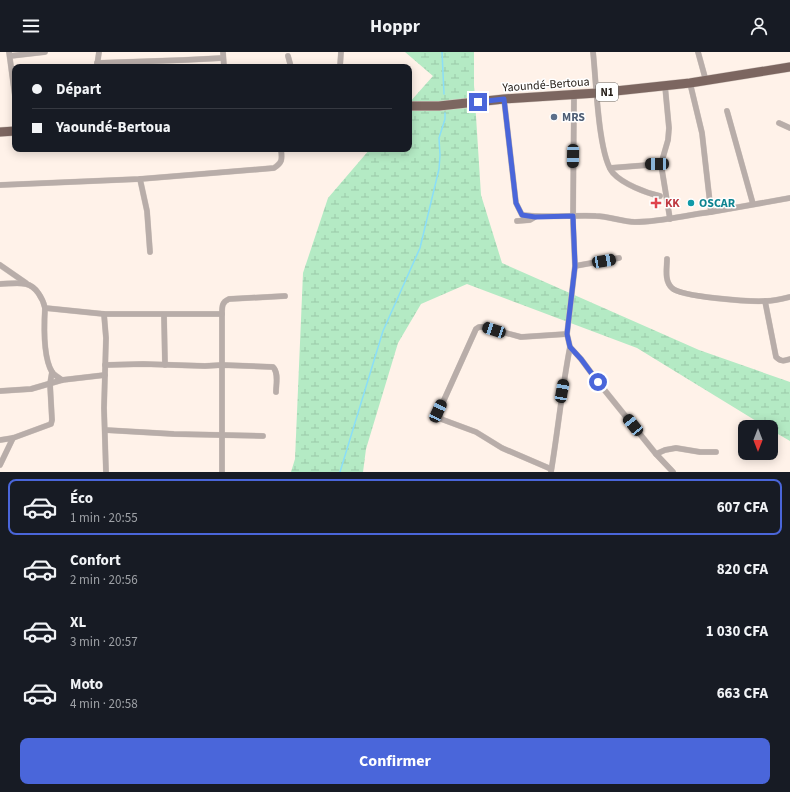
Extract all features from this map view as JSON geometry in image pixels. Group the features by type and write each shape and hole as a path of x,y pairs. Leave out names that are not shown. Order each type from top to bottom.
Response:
{"highway":[{"name":"Yaoundé-Bertoua","path":"412,106 439,106 504,99 597,93 690,83 790,67"},
{"path":"0,132 12,131"}],"street":[{"path":"12,75 9,54 45,52"},
{"path":"97,64 99,52"},
{"path":"340,64 341,52"},
{"path":"593,52 599,116 607,163 613,173 630,185 647,193 660,196"},
{"path":"698,52 706,80"},
{"path":"114,64 184,60 223,55"},
{"path":"288,56 290,64"},
{"path":"690,83 702,133 711,212"},
{"path":"665,86 669,128 668,140 661,164 670,219"},
{"path":"567,334 521,337 484,327 479,327 476,329 438,411 441,419 476,432 502,448 551,470 570,347 567,334 575,266 573,216 574,94"},
{"path":"504,99 516,203 522,215 535,217 598,216 633,222 657,221 790,198"},
{"path":"727,111 752,204"},
{"path":"779,123 790,128"},
{"path":"0,185 140,179 274,168 280,164 282,159 281,152"},
{"path":"610,168 661,164"},
{"path":"140,179 147,211 150,252"},
{"path":"517,221 530,220 535,217"},
{"path":"575,266 619,258"},
{"path":"667,259 666,277 669,284 673,289 682,293 765,301 790,297"},
{"path":"0,265 38,292 44,302 45,345 52,372 50,384 51,424 13,438 0,440"},
{"path":"0,284 27,284"},
{"path":"222,472 222,306 224,301 229,299 285,296"},
{"path":"765,301 776,357 783,361 790,359"},
{"path":"45,308 104,314 222,314"},
{"path":"104,314 106,472"},
{"path":"164,314 165,365"},
{"path":"570,347 656,454 673,472"},
{"path":"105,365 222,365 273,367 276,369 277,373 276,392"},
{"path":"52,372 62,380"},
{"path":"0,392 31,389 62,380 105,375"},
{"path":"105,430 174,434 263,436"},
{"path":"0,466 13,438"},
{"path":"656,454 665,450 676,448 700,452 716,452"}],"green space":[{"path":"405,52 474,52 474,85 481,195 502,263 699,350 790,382 790,441 778,434 778,420 755,420 637,348 467,284 421,304 398,343 366,449 363,472 291,472 295,459 303,273 328,198 367,152 412,152 412,100 433,76"}],"waterway":[{"path":"442,52 444,94"},
{"path":"340,472 383,331 420,248 439,169 439,138 445,119 445,113"}],"place":[{"name":"MRS","path":"554,117"},
{"name":"KK","path":"656,203"},
{"name":"OSCAR","path":"691,203"}],"route":[{"path":"478,102 504,99 516,203 522,215 535,217 573,216 575,266 567,334 570,347 598,382"}]}
